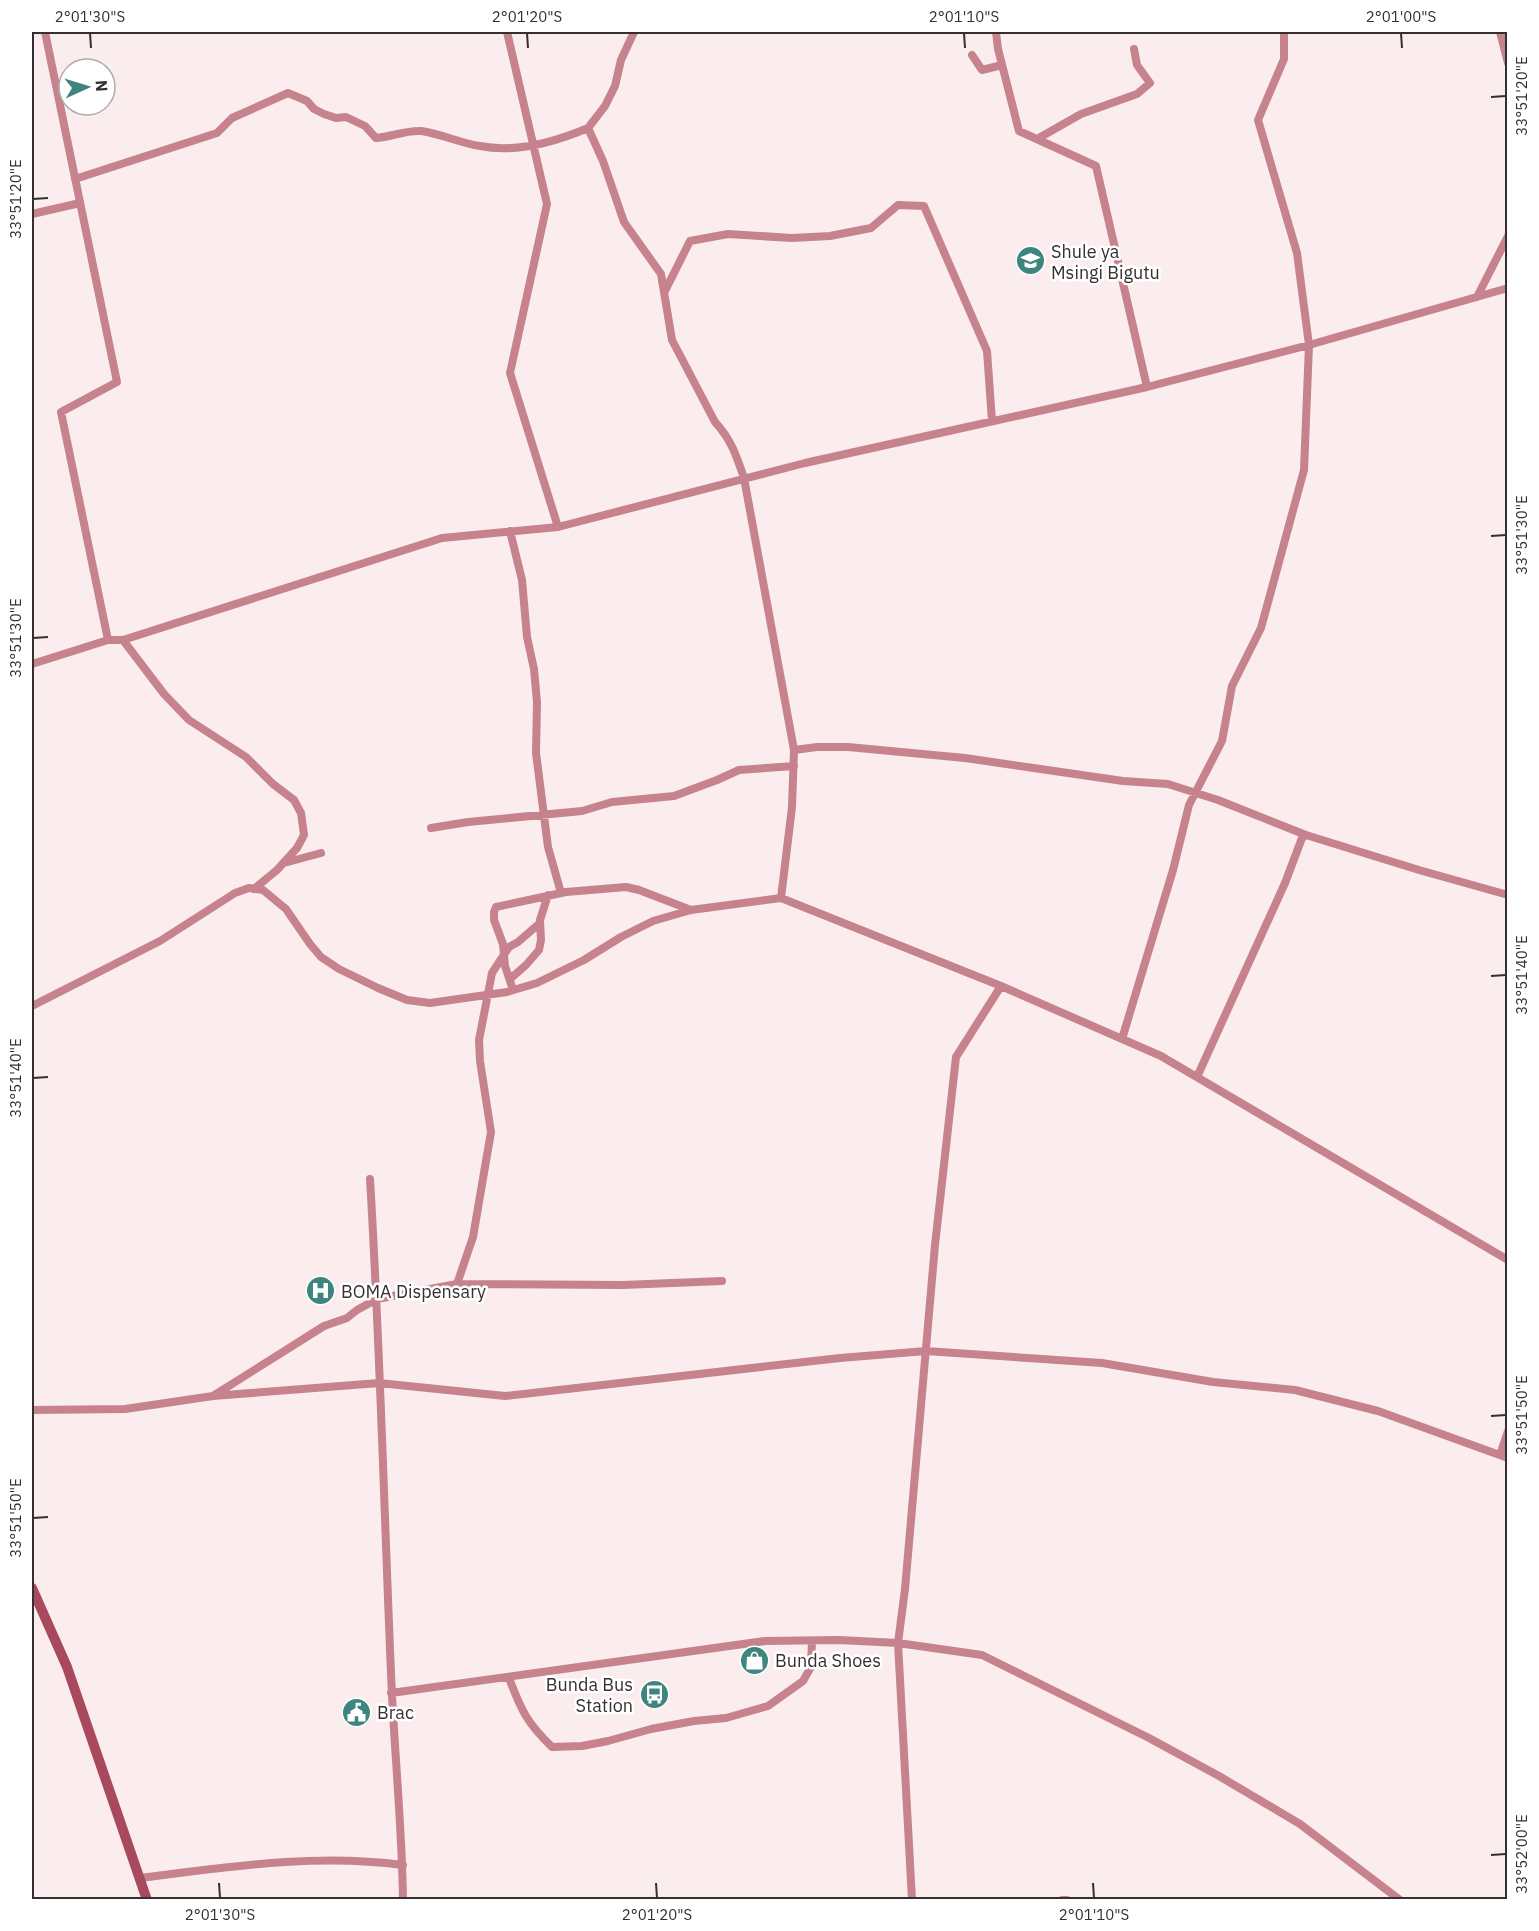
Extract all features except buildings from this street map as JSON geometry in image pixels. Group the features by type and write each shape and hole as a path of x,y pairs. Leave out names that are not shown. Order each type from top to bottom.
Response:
{"main road":[{"path":"32,1588 67,1666 147,1899"}],"street":[{"path":"45,32 117,382 61,412 108,640"},
{"path":"507,32 547,204 510,373 558,527"},
{"path":"75,179 217,133 232,118 288,93 307,101 314,109 324,114 336,118 346,117 364,126 376,138 421,131 499,149 564,138 588,128 605,106 615,86 621,60 634,32"},
{"path":"996,32 1019,131 1096,165 1147,387"},
{"path":"1122,1039 1173,870 1190,805 1222,741 1232,686 1261,628 1304,471 1309,345 1297,253 1258,120 1284,59 1284,32"},
{"path":"1500,32 1508,63"},
{"path":"1037,139 1081,114 1137,94 1150,83 1137,65 1134,49"},
{"path":"972,55 982,70 1002,65"},
{"path":"588,128 603,160 624,222 661,274 672,340 715,422 725,432 736,451 744,478 794,750 792,807 782,898"},
{"path":"32,214 80,203"},
{"path":"665,291 690,241 728,234 792,238 830,236 871,228 898,205 924,206 987,351 992,421"},
{"path":"1477,297 1508,236"},
{"path":"32,664 108,640 123,640 442,538 558,527 744,478 1147,387 1309,345 1508,288"},
{"path":"510,531 522,580 527,637 534,669 537,702 536,753 543,815 548,847 561,893"},
{"path":"123,640 164,694 189,720 246,757 294,800 301,813 304,835 297,848 254,889"},
{"path":"794,750 848,747 965,758 1124,781 1168,784 1306,835 1508,895"},
{"path":"431,828 468,822 582,811 612,802 674,796 739,770 794,766"},
{"path":"1197,1077 1285,883 1302,838 1306,835"},
{"path":"283,863 321,853"},
{"path":"513,990 494,920 496,907 561,893 626,887 691,910"},
{"path":"32,1006 160,941 235,893 249,888 263,890 286,909 321,957 339,969 407,1000 430,1003 489,995 537,983 653,921 691,910 782,898 1001,986 1161,1056 1508,1260"},
{"path":"510,979 539,950 540,923 548,895"},
{"path":"457,1284 473,1237 491,1132 479,1040 492,973 509,947 540,923"},
{"path":"912,1899 898,1643 905,1589 935,1245 956,1057 1001,986"},
{"path":"370,1179 377,1299 391,1693 403,1865 403,1899"},
{"path":"213,1396 324,1326 347,1318 377,1299 457,1284 623,1285 722,1281"},
{"path":"32,1410 124,1409 213,1396 379,1383 505,1396 840,1358 926,1351 1102,1363 1213,1382 1295,1390 1378,1411 1464,1444 1504,1456 1508,1431"},
{"path":"391,1693 765,1641 898,1643 981,1655 1149,1738 1219,1776 1300,1824 1400,1899"},
{"path":"509,1678 521,1712 534,1730 552,1747 582,1746 651,1729 726,1718 768,1706 803,1681 811,1667 812,1641"},
{"path":"141,1878 244,1865 306,1861 367,1860 403,1865"},
{"path":"1062,1899 1068,1899"}],"place":[{"name":"Shule ya Msingi Bigutu","path":"1030,261"},
{"name":"BOMA Dispensary","path":"320,1291"},
{"name":"Bunda Shoes","path":"754,1660"},
{"name":"Bunda Bus Station","path":"654,1694"},
{"name":"Brac","path":"356,1712"}]}
